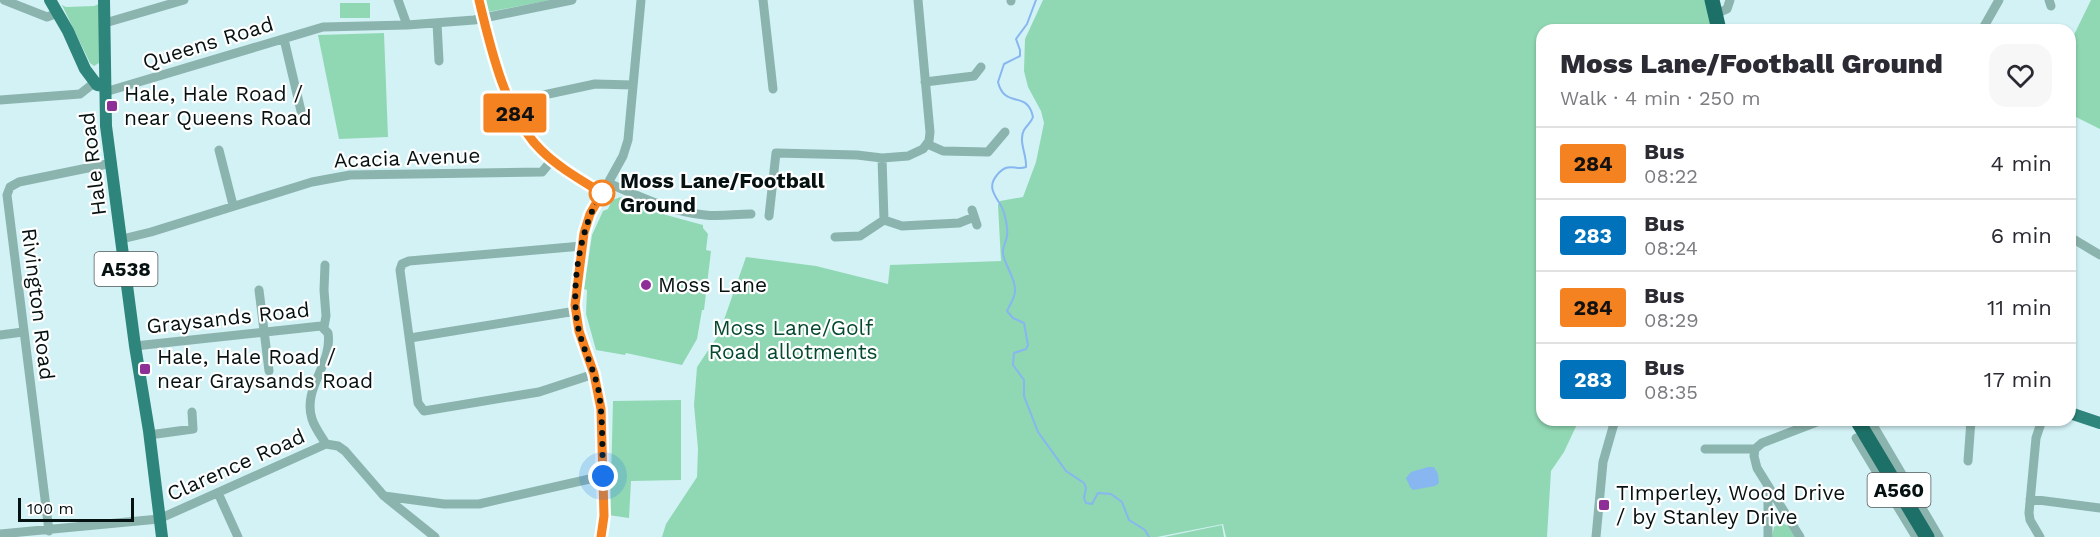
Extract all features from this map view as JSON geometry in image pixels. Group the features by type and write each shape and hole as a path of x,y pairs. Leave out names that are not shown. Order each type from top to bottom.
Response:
{"highway":[{"path":"1714,7 1718,24"},
{"name":"A560","path":"1864,431 1873,455 1927,537"}],"main road":[{"path":"50,0 85,69 101,87"},
{"name":"Hale Road","path":"104,0 101,87 162,537"},
{"path":"2076,414 2100,423"}],"street":[{"path":"4,0 47,17 58,14"},
{"path":"105,23 184,0"},
{"path":"398,0 407,25"},
{"path":"479,0 489,38 511,102 527,133 552,160 602,193"},
{"name":"Queens Road","path":"0,100 80,94 323,27 407,25 484,18 572,0"},
{"path":"601,537 604,516 601,409 594,374 580,338 576,291 588,219 627,146 641,0"},
{"path":"763,0 773,89"},
{"path":"769,216 776,153 857,155 882,158 913,154 927,144 930,132 918,0"},
{"path":"1714,7 1727,9 1730,0"},
{"path":"1985,24 1999,0"},
{"path":"437,23 439,61"},
{"path":"284,39 301,111"},
{"path":"925,82 974,76 981,67"},
{"path":"511,102 595,84 633,85"},
{"path":"927,144 943,151 988,152 1005,132"},
{"path":"219,150 233,205"},
{"path":"882,158 884,220"},
{"name":"Acacia Avenue","path":"122,239 312,182 350,175 542,172 552,160"},
{"name":"Rivington Road","path":"49,531 7,195 10,187 19,183 112,164"},
{"path":"608,183 663,205 698,214 722,216 751,214"},
{"path":"884,220 902,226 959,223 975,217"},
{"path":"836,237 860,236 884,220"},
{"path":"2076,241 2100,255"},
{"path":"582,246 405,262 400,270 418,403 424,411 534,393 594,374"},
{"name":"Graysands Road","path":"325,265 326,316 324,327 328,337 327,351 313,387 309,405 312,420 326,444"},
{"path":"259,290 269,371"},
{"path":"410,338 576,311"},
{"name":"Graysands Road","path":"135,346 315,325 324,327"},
{"path":"0,335 23,332"},
{"path":"149,435 193,429 192,412"},
{"path":"1596,537 1603,462 1613,426"},
{"path":"1705,449 1755,449 1762,443 1806,426"},
{"path":"1968,461 1971,426"},
{"path":"2040,426 2036,438 2030,499 2030,520 2040,537"},
{"path":"1864,431 1939,537"},
{"name":"Clarence Road","path":"0,534 159,519 326,444 338,446 345,451 384,496 435,537"},
{"path":"1755,449 1755,463 1800,537"},
{"path":"1873,455 1916,537"},
{"path":"384,496 444,504 479,504 603,476"},
{"path":"1768,484 1768,537"},
{"path":"218,493 238,537"},
{"path":"2030,499 2100,508"}],"green space":[{"path":"486,0 551,0 488,12"},
{"name":"Moss Lane/Golf Road allotments","path":"1043,0 1705,0 1711,24 1536,24 1536,426 1576,426 1564,452 1551,471 1547,537 1226,537 1223,524 1157,537 662,537 666,524 697,477 698,449 694,405 697,367 719,334 746,257 816,266 888,284 890,265 1001,261 998,205 1000,201 1023,197 1036,162 1044,123 1041,111 1028,87 1024,71 1025,39"},
{"path":"2091,0 2100,0 2100,129 2076,117 2076,31"},
{"path":"340,3 370,3 370,18 340,18"},
{"path":"99,4 99,63 94,66 90,63 62,5 66,7"},
{"path":"384,33 388,137 339,139 318,35"},
{"name":"Moss Lane","path":"621,197 645,206 644,209 703,225 708,234 706,250 711,251 704,310 702,310 697,339 682,365 626,353 625,355 596,350 586,314 587,290 584,289 592,235 603,211 608,209 612,200"},
{"path":"681,400 681,480 631,481 629,518 608,515 613,401"},
{"path":"1782,523 1788,526 1795,537 1772,537 1774,527"},
{"path":"1222,525 1224,537 1164,537"}],"water":[{"path":"1434,467 1439,483 1435,486 1413,490 1406,478 1411,472"}],"waterway":[{"path":"1036,0 1027,24 1016,39 1020,56 1004,64 998,82 1006,95 1026,104 1033,117 1022,134 1026,167 1005,168 993,180 992,185 994,195 1005,218 1007,238 1003,254 1015,285 1015,295 1007,311 1013,318 1024,323 1028,345 1026,349 1014,353 1013,365 1024,380 1024,396 1038,432 1066,471 1084,483 1086,503 1092,504 1098,493 1111,494 1122,502 1129,520 1145,530 1149,537"}],"bus line":[{"name":"284","path":"479,0 499,69 516,115 524,129 548,156 571,174 602,193 586,224 575,305 579,331 594,374 601,409 604,516 601,537"}],"place":[{"name":"Hale, Hale Road / near Queens Road","path":"112,106"},
{"name":"Moss Lane/Football Ground","path":"602,193"},
{"name":"Moss Lane","path":"646,285"},
{"name":"Hale, Hale Road / near Graysands Road","path":"145,369"},
{"name":"TImperley, Wood Drive / by Stanley Drive","path":"1604,505"}],"route":[{"path":"602,193 586,224 575,305 579,331 599,394 603,476"}]}
